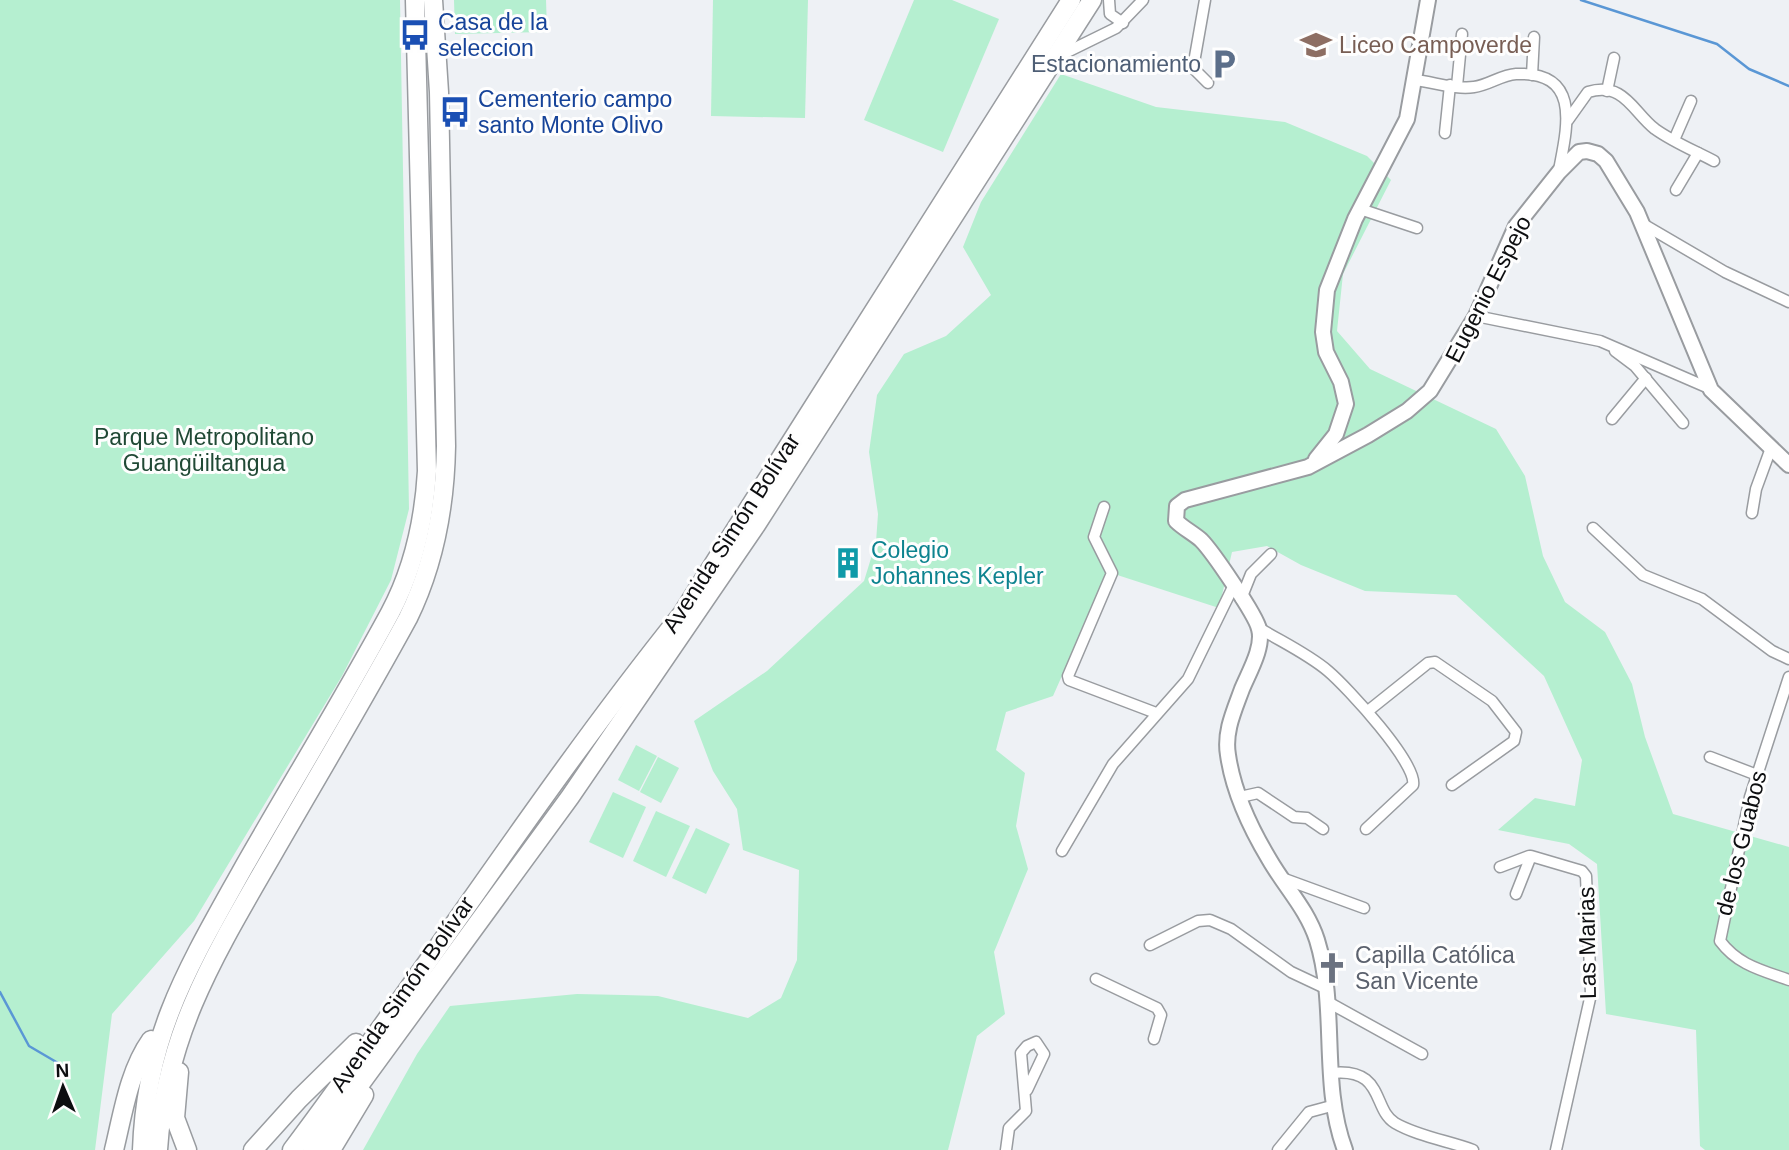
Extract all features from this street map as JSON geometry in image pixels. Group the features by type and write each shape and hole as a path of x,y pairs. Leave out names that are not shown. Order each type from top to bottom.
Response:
{"highway":[{"path":"142,1150 150,1071 165,1020 212,921 350,687 406,583 425,508 427,471 415,0"},
{"path":"158,1150 168,1073 186,1019 232,926 408,618 430,567 446,489 442,211 433,0"},
{"name":"Avenida Simón Bolívar","path":"292,1150 610,704 682,614 1072,0"},
{"name":"Avenida Simón Bolívar","path":"312,1150 570,797 763,516 909,283 1058,57 1092,0"},
{"path":"420,212 442,211"},
{"path":"253,1150 299,1099 398,1000"},
{"path":"186,1019 175,1118 187,1150"},
{"path":"114,1150 128,1091 144,1050 165,1020"},
{"path":"331,1150 367,1089 387,1045"}],"street":[{"path":"1109,0 1110,14 1123,23"},
{"path":"1041,48 1058,57 1123,23 1143,0"},
{"path":"1205,0 1193,68 1199,78 1208,83"},
{"path":"1308,467 1327,449 1336,434 1346,404 1342,383 1326,352 1323,311 1327,290 1360,209 1379,169 1397,142 1407,118 1428,0"},
{"path":"1445,133 1461,34"},
{"path":"1532,75 1534,37"},
{"path":"1607,91 1614,58"},
{"path":"1415,80 1472,88 1514,74 1532,75 1560,90 1568,120 1559,172"},
{"path":"1568,120 1588,92 1607,91 1629,100 1649,123 1714,161"},
{"path":"1674,140 1691,101"},
{"name":"Eugenio Espejo","path":"1259,628 1216,558 1200,540 1176,521 1177,506 1185,500 1308,467 1368,435 1430,391 1476,316 1517,226 1559,172 1579,152 1598,154 1606,161 1643,224 1711,390 1789,465"},
{"path":"1676,190 1698,153"},
{"path":"1360,209 1418,228"},
{"path":"1643,224 1725,272 1789,302"},
{"path":"1476,316 1600,341 1711,390"},
{"path":"1600,341 1635,366 1683,423"},
{"path":"1612,419 1646,379"},
{"path":"1752,513 1756,489 1771,448"},
{"path":"1104,507 1094,537 1112,573 1068,676 1069,680 1156,713"},
{"path":"1593,528 1643,575 1702,600 1772,651 1789,659"},
{"path":"1062,851 1114,764 1188,679 1237,593 1271,554"},
{"path":"1259,628 1328,671 1368,711 1415,779 1413,785 1366,829"},
{"path":"1259,628 1259,644 1228,729 1228,755 1240,797 1269,859 1297,899 1316,937 1325,994 1335,1105 1345,1150"},
{"path":"1368,711 1428,663 1435,662 1492,701 1516,732 1514,741 1452,785"},
{"name":"de los Guabos","path":"1789,677 1757,775 1729,887 1720,941 1732,957 1785,979 1789,990"},
{"path":"1710,757 1757,775"},
{"path":"1240,797 1258,793 1294,817 1307,818 1323,829"},
{"path":"1500,867 1529,856"},
{"path":"1516,894 1529,856"},
{"name":"Las Marias","path":"1529,856 1582,871 1586,876 1591,994 1556,1150"},
{"path":"1282,878 1364,908"},
{"path":"1150,944 1198,920 1210,920 1231,929 1291,972 1422,1054"},
{"path":"1096,979 1157,1008 1161,1016 1154,1039"},
{"path":"1331,1073 1349,1073 1370,1084 1395,1123 1473,1150"},
{"path":"1006,1150 1009,1128 1026,1111 1027,1090"},
{"path":"1278,1150 1309,1112 1335,1105"}],"green space":[{"name":"Parque Metropolitano Guangüiltangua","path":"0,0 400,0 409,509 391,580 342,676 194,921 112,1014 95,1150 0,1150"},
{"path":"454,0 546,0 547,32 455,34"},
{"path":"713,0 808,0 805,118 711,116"},
{"path":"914,0 952,0 999,19 943,152 864,120"},
{"path":"1061,74 1156,107 1285,122 1367,156 1391,180 1343,274 1337,331 1370,369 1496,429 1525,476 1543,556 1565,602 1605,632 1632,684 1645,737 1673,814 1789,847 1789,1150 1705,1150 1700,1146 1696,1030 1606,1014 1597,864 1569,844 1498,830 1535,798 1575,806 1582,760 1544,676 1456,595 1365,591 1301,565 1267,546 1232,552 1219,608 1108,572 1053,696 1006,712 996,750 1025,773 1016,826 1028,869 994,952 1005,1014 977,1036 948,1150 363,1150 417,1054 450,1006 577,994 658,996 748,1018 781,998 797,960 799,870 743,850 737,809 713,771 694,721 767,671 864,581 876,542 878,514 869,452 877,395 904,354 946,336 991,295 963,247 981,202"},
{"path":"636,745 657,756 639,791 618,780"},
{"path":"658,757 679,768 661,803 640,792"},
{"path":"613,792 646,807 623,858 589,842"},
{"path":"656,811 690,826 666,877 633,861"},
{"path":"696,828 730,844 706,894 672,878"}],"waterway":[{"path":"1581,0 1717,44 1749,69 1789,86"},
{"path":"0,992 29,1046 58,1063 64,1075"}],"place":[{"name":"Casa de la seleccion","path":"415,35"},
{"name":"Liceo Campoverde","path":"1316,45"},
{"name":"Estacionamiento","path":"1224,64"},
{"name":"Cementerio campo santo Monte Olivo","path":"455,112"},
{"name":"Colegio Johannes Kepler","path":"848,563"},
{"name":"Capilla Católica San Vicente","path":"1332,968"}]}
